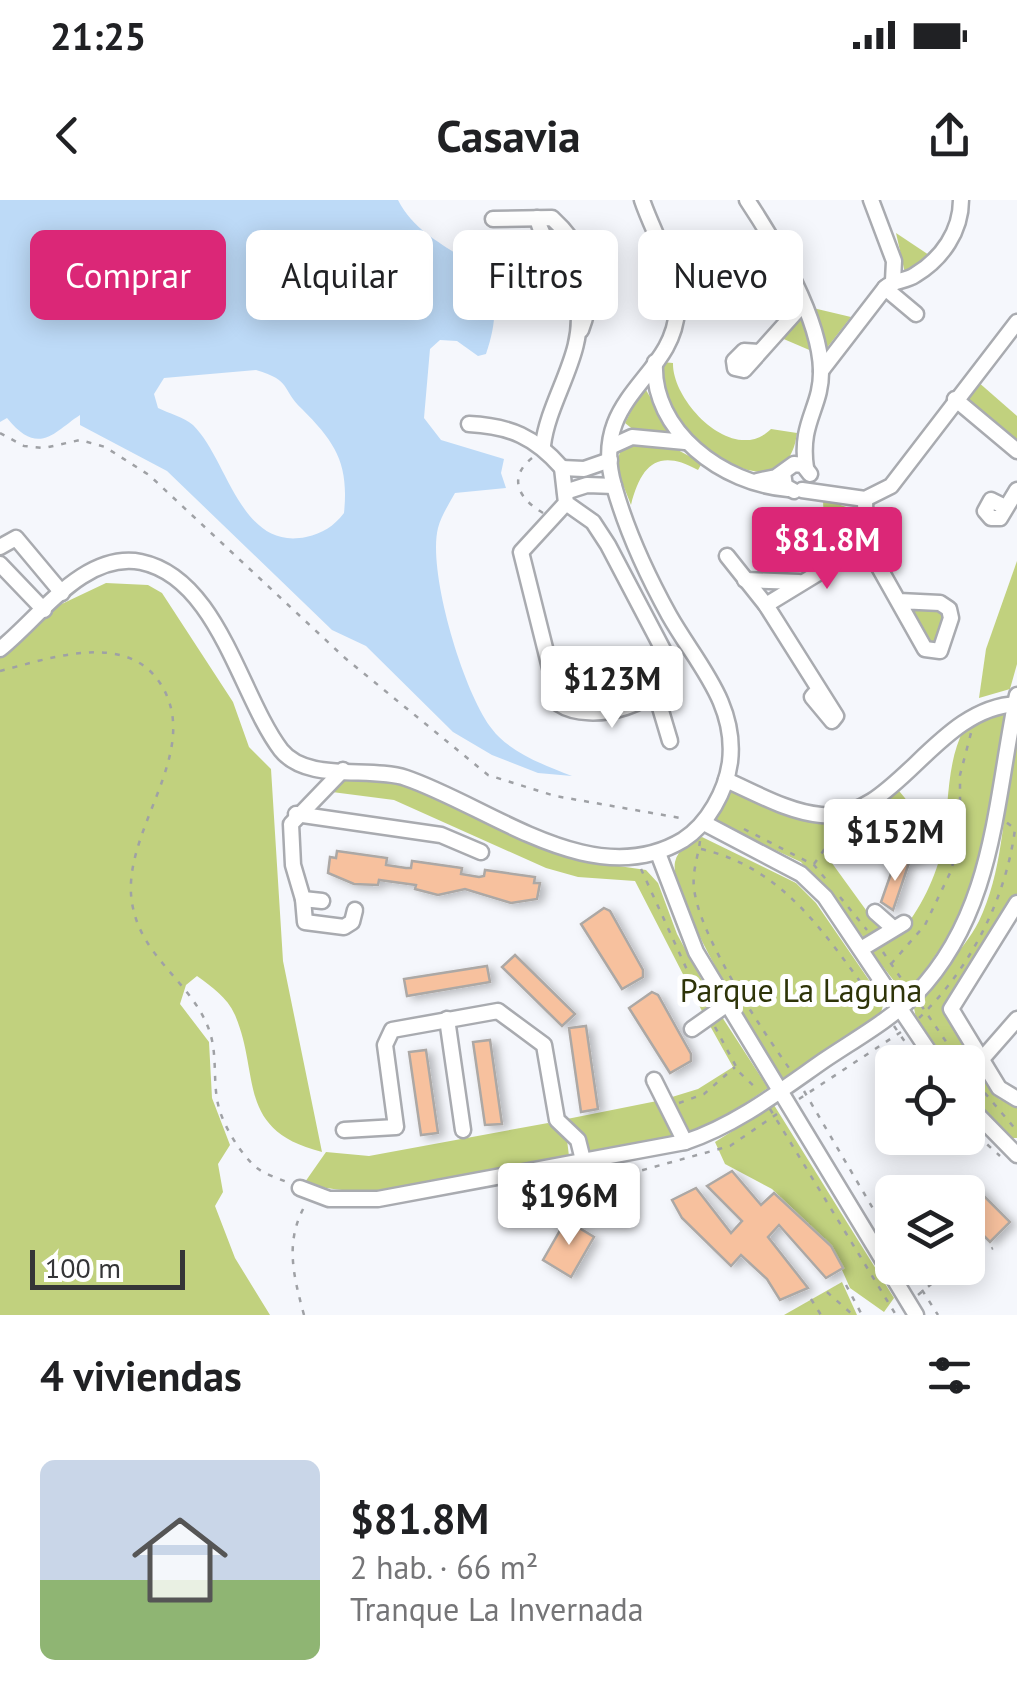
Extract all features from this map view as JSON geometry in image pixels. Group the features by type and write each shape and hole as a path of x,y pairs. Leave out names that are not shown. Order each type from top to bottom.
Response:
{"street":[{"path":"2,646 86,574 120,561 147,564 175,576 215,628 282,751 304,766 389,773 415,781 572,851 631,856 658,853 679,842 704,822 726,780 730,740 722,702 669,614 614,486 610,454 616,415 672,336 678,306 642,200"},
{"path":"747,200 763,230"},
{"path":"795,490 821,372 889,284 894,261 872,200"},
{"path":"889,284 912,278 934,260 954,235 962,200"},
{"path":"493,219 537,218 540,232 565,266 581,330 545,424 542,445"},
{"path":"889,284 916,314"},
{"path":"803,304 821,372"},
{"path":"759,352 788,320"},
{"path":"562,468 584,469 632,437 686,442 756,482 865,499 896,481 1017,322"},
{"path":"655,362 656,392 686,442"},
{"path":"638,382 656,392"},
{"path":"955,399 1017,451"},
{"path":"616,415 632,437"},
{"path":"469,424 498,426 542,445 562,468 566,498 592,522 608,546 670,663 670,676 656,694 588,715 560,704 521,552 566,498 587,485 614,486"},
{"path":"795,490 798,470"},
{"path":"756,482 798,470 847,498"},
{"path":"1005,507 1017,490"},
{"path":"865,499 866,544 899,601"},
{"path":"0,546 16,538 62,593"},
{"path":"766,605 866,544"},
{"path":"727,556 766,605 818,690"},
{"path":"0,564 44,610"},
{"path":"745,580 800,582"},
{"path":"656,694 670,741"},
{"path":"306,1191 342,1200 378,1199 686,1142 713,1132 887,1017 930,977 964,930 974,907 984,878 1016,701 972,714 877,796 849,810 821,815 789,807 726,780"},
{"path":"343,770 296,814 289,837 304,899 305,922 344,927 352,922 355,910"},
{"path":"296,814 441,836 480,852"},
{"path":"704,822 802,874 825,897 900,1006 906,1030 920,1045"},
{"path":"666,878 670,856 679,842"},
{"path":"658,853 686,930 726,1005 916,1315"},
{"path":"631,856 654,866 666,878"},
{"path":"304,899 322,901"},
{"path":"973,1045 953,1018 951,1005 978,972 1017,903"},
{"path":"861,950 898,925 875,912"},
{"path":"692,1029 726,1005"},
{"path":"344,1130 396,1127 386,1045 396,1026 500,1012 544,1045 556,1120 572,1136 580,1160"},
{"path":"447,1018 463,1130"},
{"path":"985,1055 1017,1019"},
{"path":"985,1063 1000,1088 1017,1099"},
{"path":"654,1080 686,1142"},
{"path":"985,1124 1013,1154"}],"path":[{"path":"0,433 24,446 44,448 80,440 105,448 149,475 344,658 488,775 554,796 704,822"},
{"path":"524,465 518,488 529,505"},
{"path":"0,671 60,656 117,652 149,666 169,696 170,754 130,871 132,906 145,944 194,1002 210,1033 217,1103 226,1126 256,1168 306,1191 294,1224 292,1248 292,1275 304,1315"},
{"path":"878,975 925,925 951,871 960,835 960,781 974,725 972,714"},
{"path":"814,865 849,810"},
{"path":"806,1094 906,1030 957,974 988,922 1008,863 1015,830 1009,825"},
{"path":"699,848 746,865 787,891 814,918 887,1017 906,1030 912,1045"},
{"path":"669,1104 704,1094 736,1066"},
{"path":"797,1079 875,1211"},
{"path":"985,1093 1017,1131"},
{"path":"985,1138 1013,1154"},
{"path":"985,1252 993,1248"},
{"path":"846,1285 862,1315"},
{"path":"919,1285 938,1315"},
{"path":"923,1291 930,1285"},
{"path":"827,1292 852,1315"},
{"path":"811,1298 821,1315"}],"green space":[{"path":"896,233 929,255 905,273"},
{"path":"813,308 851,317 826,349"},
{"path":"793,320 803,320 814,352 779,337"},
{"path":"662,362 673,363 675,379 694,411 723,435 740,440 756,438 771,429 797,433 789,458 773,470 753,471 708,449 671,412 662,393"},
{"path":"977,381 1017,416 1017,444 962,398"},
{"path":"646,390 672,434 635,431 625,423 641,391"},
{"path":"622,444 676,449 702,463 698,470 672,461 653,464 640,480 631,505 616,467"},
{"path":"823,499 855,510 855,536 825,555"},
{"path":"1017,561 1017,664 1010,689 979,698 986,649"},
{"path":"106,583 148,585 162,593 233,702 249,747 271,769 283,961 322,1152 294,1142 275,1130 263,1115 235,1015 214,988 197,976 186,985 180,1004 209,1042 212,1098 230,1145 218,1164 223,1192 215,1206 235,1258 270,1315 0,1315 0,647 49,610"},
{"path":"941,606 948,617 933,650 907,608"},
{"path":"1005,712 984,837 967,897 954,926 925,970 901,990 870,950 890,934 899,935 932,880 943,844 954,756 964,729 976,719"},
{"path":"1017,729 1017,895 946,1001 944,1013 964,1045 936,1045 916,1018 914,1008 972,933 988,899 1000,851"},
{"path":"349,776 403,785 571,859 646,870 658,883 677,934 717,1008 704,1015 635,881 578,877 546,868 394,800 332,792"},
{"path":"895,786 909,803 829,859 879,928 865,939 801,862 712,821 729,790 814,820"},
{"name":"Parque La Laguna","path":"702,837 796,883 816,903 884,1002 880,1016 784,1078 778,1076 716,968 685,905 675,862 689,843"},
{"path":"722,1017 768,1088 711,1126 690,1133 672,1097 698,1089 733,1067 709,1024"},
{"path":"985,1077 999,1099 1017,1106 1017,1138 1011,1138 985,1110"},
{"path":"662,1100 674,1137 588,1152 567,1119"},
{"path":"774,1105 875,1267 875,1285 886,1285 894,1298 884,1312 850,1288 831,1245 772,1189 725,1164 715,1142"},
{"path":"548,1123 567,1140 569,1156 398,1188 332,1189 305,1182 326,1152 369,1156"},
{"path":"842,1282 857,1315 784,1315"}],"water":[{"path":"0,200 398,200 423,230 246,230 246,320 433,320 433,238 453,252 453,320 494,320 486,354 478,356 457,341 440,340 430,349 424,418 441,440 504,459 501,473 506,488 455,493 439,524 436,548 443,602 470,689 492,729 518,751 572,776 538,773 492,755 453,732 366,646 332,630 167,471 80,425 80,415 54,434 38,439 28,437 7,418 0,422","holes":["256,370 281,382 332,444 342,468 344,513 327,529 306,537 284,538 265,530 250,517 205,440 189,422 158,408 154,394 164,378"]}],"building":[{"path":"919,810 932,814 916,861 904,857"},
{"path":"337,851 387,858 386,865 406,868 411,868 412,861 462,868 461,874 479,877 484,876 485,870 535,877 534,883 540,883 537,899 511,903 465,889 438,895 415,889 416,885 379,880 378,885 354,884 328,873 330,857 336,858"},
{"path":"896,859 909,863 893,910 881,902"},
{"path":"604,908 610,911 643,970 643,977 622,989 581,924"},
{"path":"515,955 575,1014 562,1026 502,967"},
{"path":"487,966 490,982 407,996 404,979"},
{"path":"652,992 658,995 691,1054 691,1061 670,1073 629,1008"},
{"path":"586,1026 598,1109 581,1112 569,1028"},
{"path":"490,1040 502,1124 485,1125 473,1042"},
{"path":"426,1050 438,1133 421,1135 409,1052"},
{"path":"732,1171 761,1205 774,1193 831,1246 843,1268 826,1278 779,1225 768,1237 808,1288 780,1300 767,1279 741,1255 731,1266 682,1218 672,1200 696,1188 731,1233 742,1221 707,1186"},
{"path":"985,1197 1010,1222 990,1242 985,1237"},
{"path":"566,1220 594,1237 571,1277 543,1260"}]}
